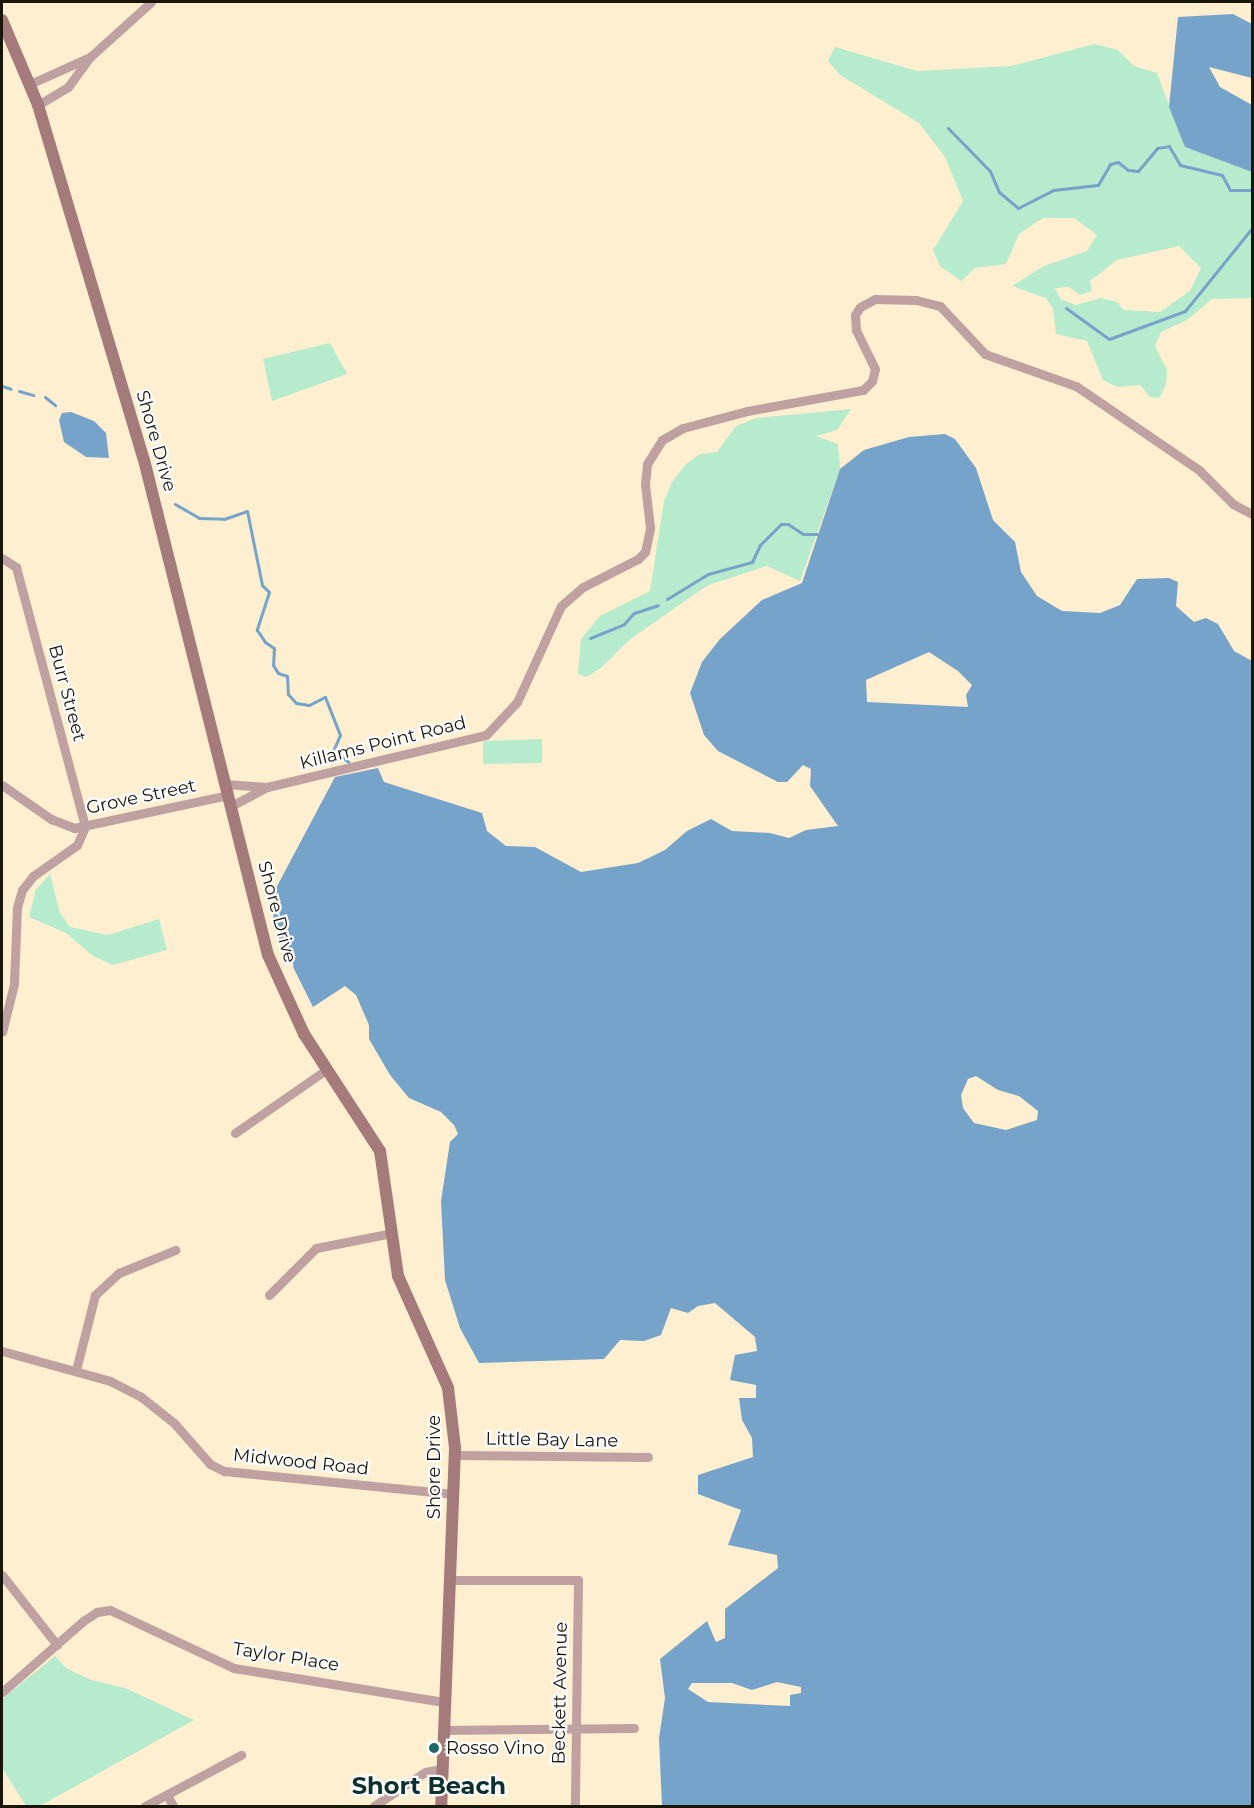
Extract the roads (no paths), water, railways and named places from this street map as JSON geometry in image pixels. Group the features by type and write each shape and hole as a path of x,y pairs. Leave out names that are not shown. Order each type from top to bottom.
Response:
{"main road":[{"name":"Shore Drive","path":"2,20 38,105 144,460 274,972 301,1029 382,1156 392,1233 403,1292 448,1388 455,1455 441,1806"}],"street":[{"path":"30,84 90,57 151,2"},
{"path":"38,105 68,87 82,73 90,57"},
{"name":"Killams Point Road","path":"228,795 486,735 517,702 561,606 583,588 638,559 645,552 650,528 645,484 647,464 662,440 683,428 747,411 863,390 872,381 875,369 856,330 855,315 860,307 875,299 916,300 940,306 986,354 1076,386 1191,464 1239,509 1252,514"},
{"name":"Burr Street","path":"2,558 16,567 85,827"},
{"name":"Grove Street","path":"2,785 51,819 66,826 85,827 228,795"},
{"name":"Killams Point Road","path":"228,795 267,787"},
{"path":"2,1032 14,984 17,908 22,890 33,876 77,845 85,827"},
{"path":"235,1133 327,1069"},
{"path":"269,1295 316,1248 392,1233"},
{"path":"76,1370 95,1296 119,1273 175,1250"},
{"name":"Midwood Road","path":"2,1351 76,1370 140,1396 174,1423 210,1464 224,1471 454,1494"},
{"name":"Little Bay Lane","path":"455,1455 648,1457"},
{"path":"2,1575 57,1645 2,1692"},
{"name":"Beckett Avenue","path":"450,1580 578,1580 575,1806"},
{"name":"Taylor Place","path":"57,1645 97,1612 120,1613 234,1668 445,1702"},
{"path":"443,1730 634,1728"},
{"path":"145,1806 241,1755"},
{"path":"374,1806 425,1772 442,1769"},
{"path":"167,1795 173,1806"}],"water":[{"path":"1233,14 1252,24 1252,78 1209,67 1220,87 1252,105 1252,172 1185,147 1169,107 1178,17"},
{"path":"71,412 94,421 106,433 109,458 86,457 64,442 59,420 62,413"},
{"path":"945,434 955,439 976,468 993,520 1015,542 1021,572 1037,596 1062,611 1100,613 1120,605 1137,579 1169,578 1178,582 1176,606 1194,622 1206,618 1218,624 1234,651 1252,661 1252,1806 662,1806 659,1738 665,1698 660,1659 707,1621 716,1642 725,1638 725,1609 778,1568 777,1555 728,1545 741,1510 698,1494 698,1475 753,1457 752,1438 742,1420 739,1398 756,1398 756,1385 730,1380 735,1355 757,1351 755,1337 715,1303 698,1306 688,1313 671,1308 661,1335 644,1341 620,1340 604,1359 479,1363 460,1328 445,1280 441,1201 450,1142 458,1134 454,1125 441,1112 409,1098 390,1075 369,1039 369,1025 356,995 345,986 313,1007 278,937 272,910 275,890 335,777 378,768 384,782 482,813 487,831 506,846 535,847 581,872 638,863 665,850 687,831 711,819 732,831 770,833 789,838 806,830 838,826 810,786 811,769 803,765 787,782 778,782 718,751 704,735 690,693 702,662 720,639 762,600 802,583 840,469 864,450 909,437","holes":["929,652 958,671 972,685 966,695 968,707 867,702 866,680","976,1076 998,1090 1019,1096 1038,1111 1037,1120 1006,1130 974,1123 963,1108 961,1095 968,1079","777,1682 801,1687 801,1693 790,1695 790,1706 708,1702 688,1689 692,1683 732,1683 752,1690"]}],"waterway":[{"path":"948,128 990,171 999,192 1018,208 1053,190 1098,185 1110,164 1118,162 1128,170 1138,171 1157,148 1169,146 1180,165 1222,175 1230,190 1252,190"},
{"path":"1066,308 1109,339 1185,311 1252,228"},
{"path":"2,386 11,389"},
{"path":"19,391 33,395"},
{"path":"45,397 55,405"},
{"path":"175,504 199,518 224,519 247,511 262,585 269,592 257,630 265,642 274,648 273,665 278,673 287,676 288,694 296,703 309,705 325,697 340,735 333,751 349,762"},
{"path":"667,599 708,574 752,562 760,545 781,524 788,524 803,534 817,534"},
{"path":"590,638 624,624 634,613 658,605"}],"place":[{"name":"Rosso Vino","path":"434,1748"}],"district":[{"name":"Short Beach","path":"429,1786"}]}
